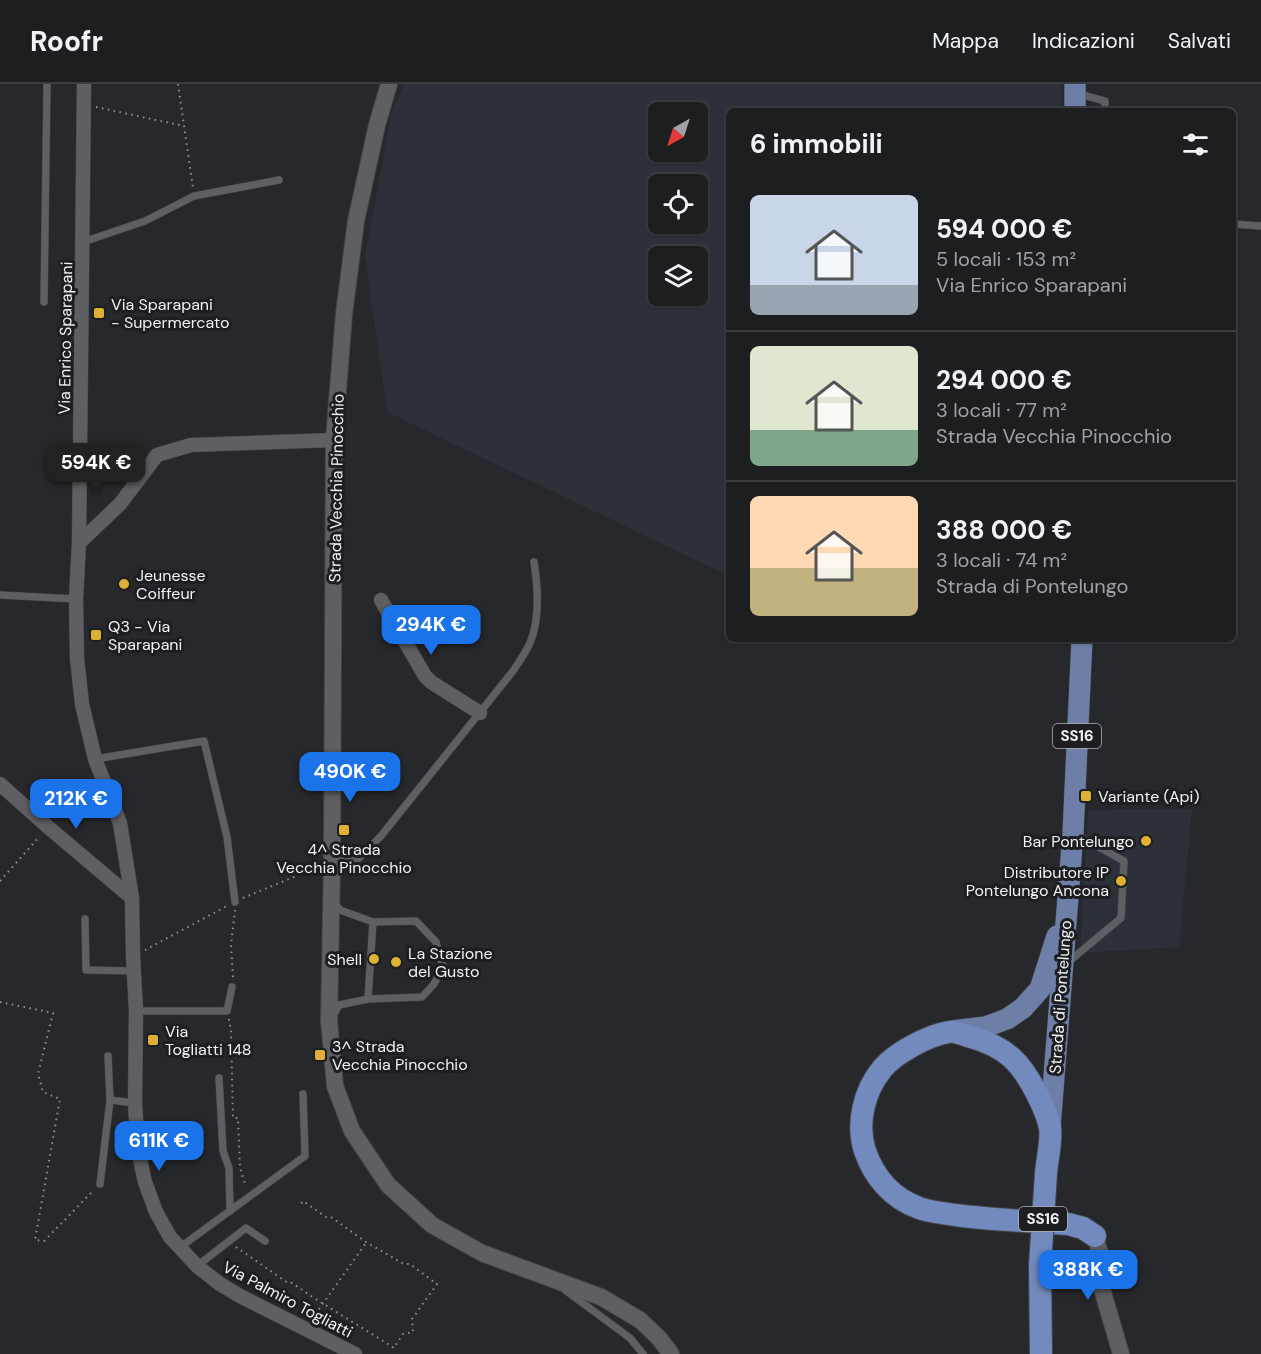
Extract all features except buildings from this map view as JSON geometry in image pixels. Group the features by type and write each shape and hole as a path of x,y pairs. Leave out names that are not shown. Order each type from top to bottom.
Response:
{"highway":[{"path":"1050,1129 1042,1103 1028,1076 1016,1060 983,1040 951,1031 917,1043 882,1068 864,1106 861,1124 870,1165 882,1184 899,1198 920,1209 976,1218 1068,1224 1083,1228 1095,1236"},
{"name":"Strada di Pontelungo","path":"1041,1354 1040,1265 1050,1129"}],"main road":[{"name":"Strada di Pontelungo","path":"1050,1129 1073,833 1082,642"},
{"path":"951,1031 985,1027 1007,1019 1023,1008 1040,989 1066,906"}],"street":[{"name":"Via Enrico Sparapani","path":"84,84 77,658 82,704 95,759 120,823 132,898"},
{"name":"Strada Vecchia Pinocchio","path":"389,84 377,124 356,221 344,314 334,440 329,1021 335,1086 352,1131 388,1185 432,1225 482,1253 601,1297 640,1320 659,1338 671,1354"},
{"path":"79,543 120,504 157,455 191,445 334,440"},
{"path":"381,600 425,676 480,713"},
{"path":"0,784 132,898"},
{"name":"Via Palmiro Togliatti","path":"132,898 135,1103 138,1150 145,1182 156,1212 179,1248 220,1284 355,1354"},
{"path":"1095,1236 1100,1252 1102,1289 1121,1354"}],"lane":[{"name":"Via Enrico Sparapani","path":"44,302 47,84"},
{"path":"1075,96 1104,101 1105,108"},
{"name":"Via Enrico Sparapani","path":"82,242 145,221 194,196 279,180"},
{"path":"1236,224 1261,226"},
{"path":"332,861 357,860 381,836 513,671 530,642 536,615 538,587 534,562"},
{"path":"0,595 76,599"},
{"path":"95,759 204,741 227,837 235,902"},
{"path":"1063,966 1120,918 1124,861 1073,833"},
{"path":"329,1021 339,1005 368,999 422,998 434,984 443,967 436,942 416,921 373,922 340,910 331,899"},
{"path":"86,919 86,970 134,971"},
{"path":"368,999 373,922"},
{"path":"135,1011 227,1011 232,987"},
{"path":"100,1184 110,1100 108,1056"},
{"path":"219,1078 223,1151 229,1168 230,1211"},
{"path":"179,1248 305,1156 303,1094"},
{"path":"110,1100 135,1103"},
{"path":"197,1266 246,1228 265,1241"},
{"path":"548,1278 630,1338 643,1354"}],"path":[{"path":"178,84 194,196"},
{"path":"83,105 184,126"},
{"path":"0,881 48,827"},
{"path":"232,987 231,945 235,902"},
{"path":"0,1002 53,1013 39,1074 42,1092 60,1099 35,1240 44,1241 100,1184"},
{"path":"227,1011 231,1032 233,1118 238,1118 240,1168 249,1197"},
{"path":"229,1241 278,1277 292,1283 394,1348 404,1334 413,1332 412,1319 437,1284 410,1264 404,1264 366,1242 331,1217 326,1218 303,1201 300,1205"},
{"path":"305,1329 366,1242"}],"shaded area":[{"path":"404,84 1061,84 1062,108 726,108 726,575 387,412 365,256 392,111"},
{"path":"1192,809 1179,947 1080,953 1088,810"}],"place":[{"name":"Via Sparapani - Supermercato","path":"99,313"},
{"name":"Jeunesse Coiffeur","path":"124,584"},
{"name":"Q3 - Via Sparapani","path":"96,635"},
{"name":"Variante (Api)","path":"1086,796"},
{"name":"4^ Strada Vecchia Pinocchio","path":"344,830"},
{"name":"Bar Pontelungo","path":"1146,841"},
{"name":"Distributore IP Pontelungo Ancona","path":"1121,881"},
{"name":"Shell","path":"374,959"},
{"name":"La Stazione del Gusto","path":"396,962"},
{"name":"Via Togliatti 148","path":"153,1040"},
{"name":"3^ Strada Vecchia Pinocchio","path":"320,1055"}]}
